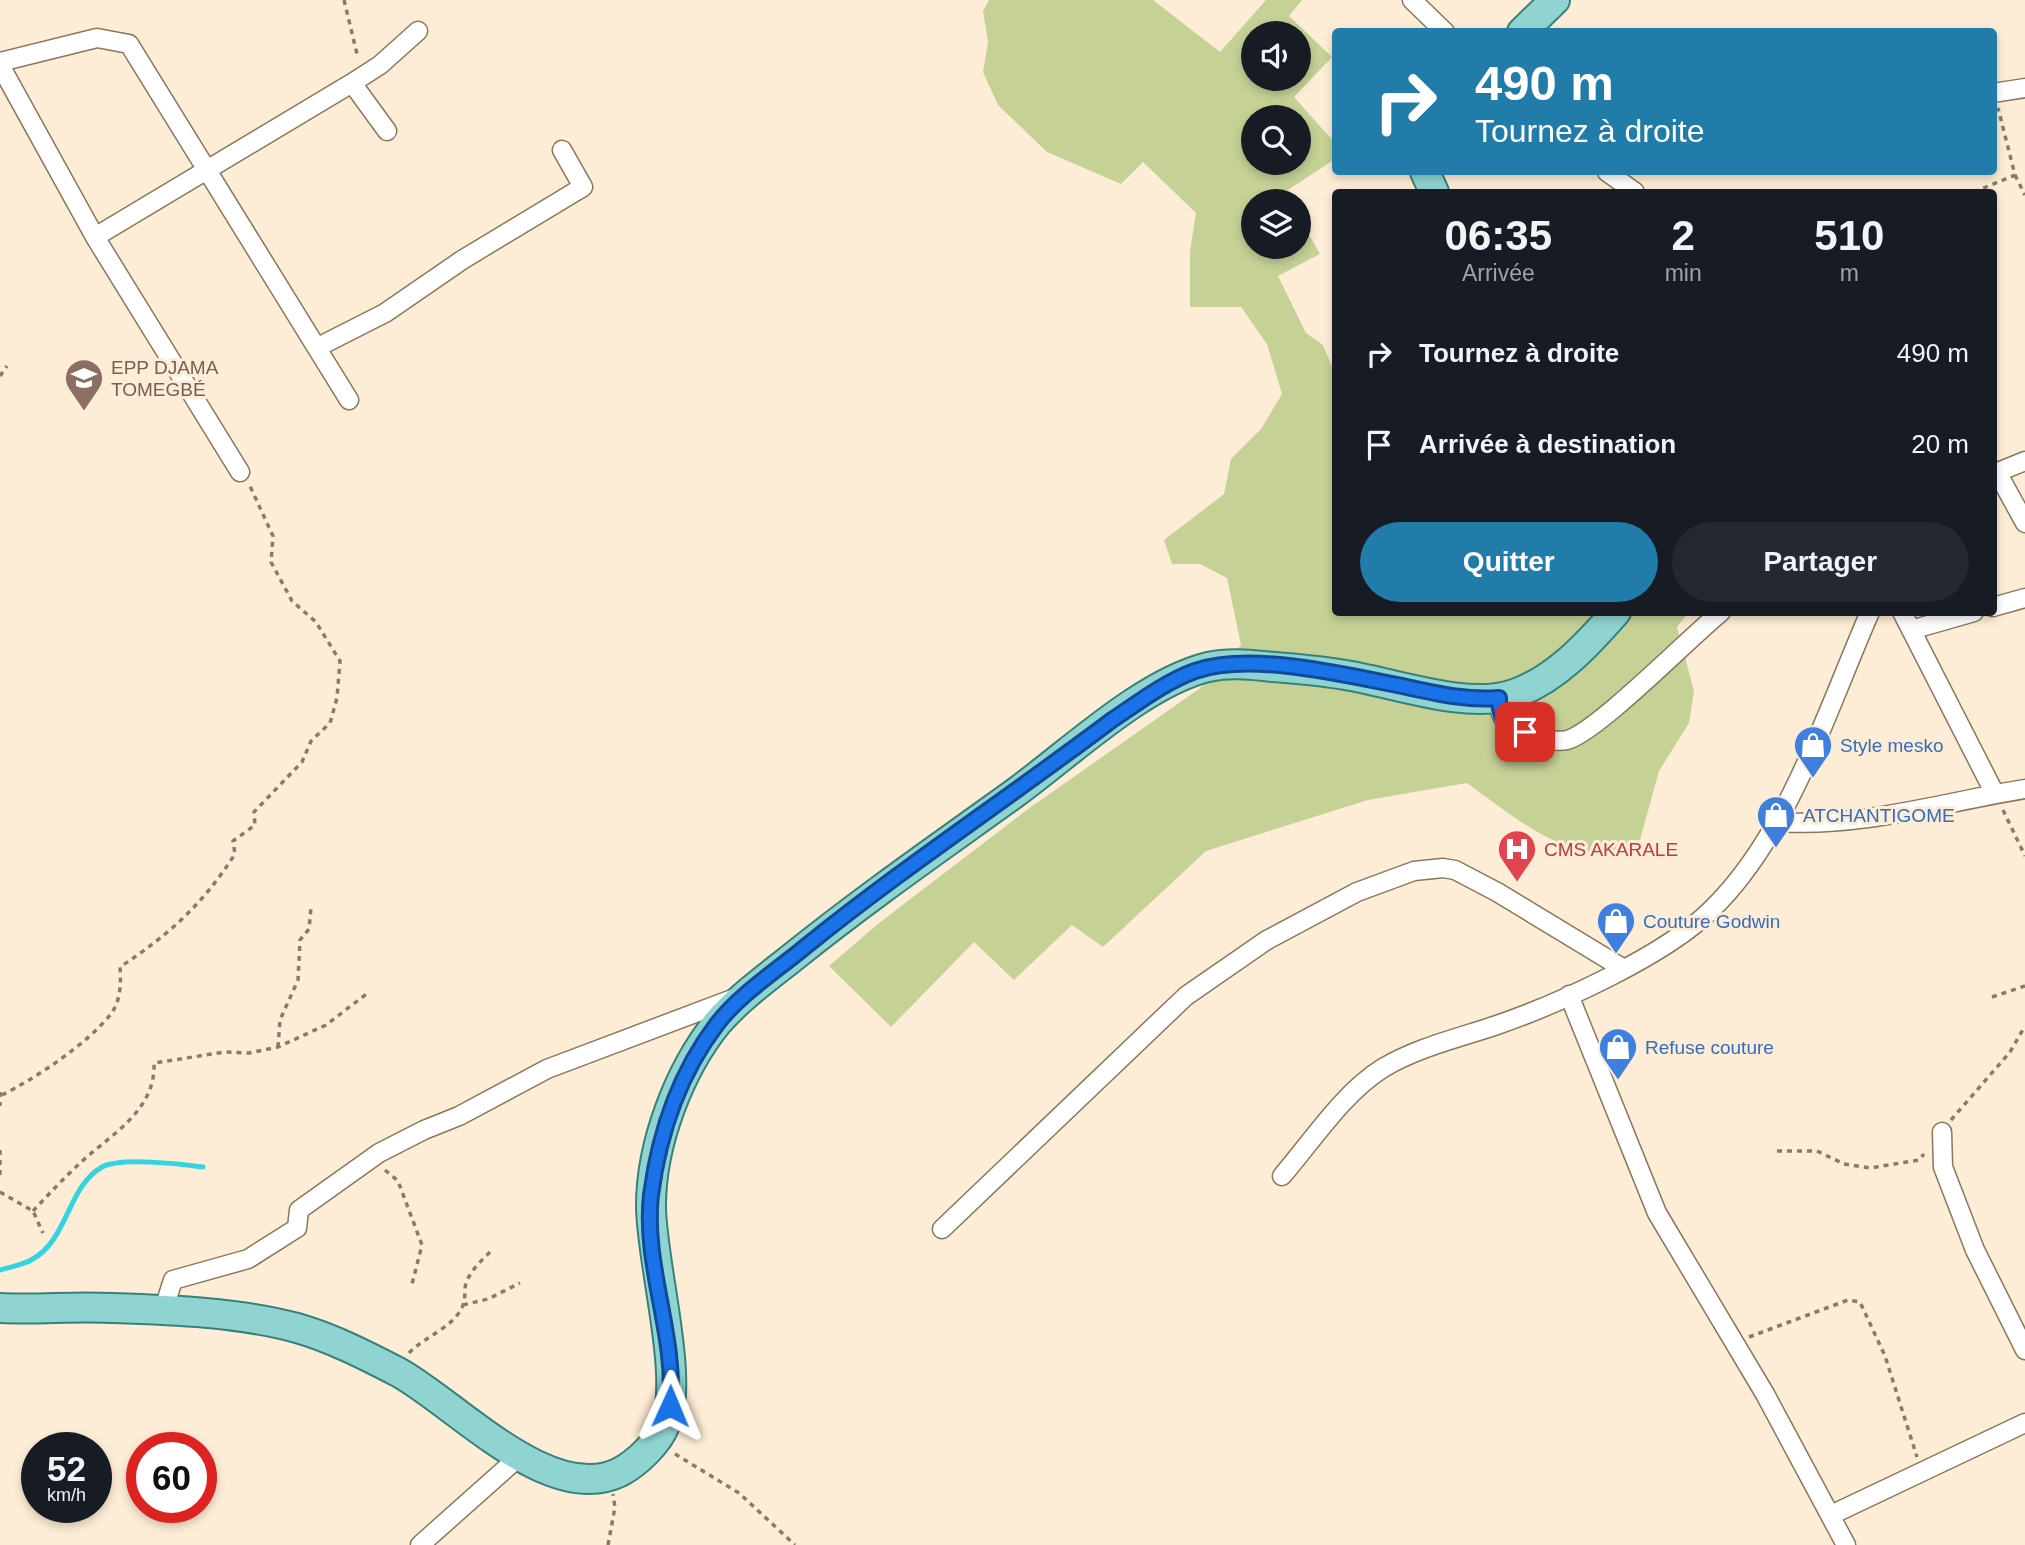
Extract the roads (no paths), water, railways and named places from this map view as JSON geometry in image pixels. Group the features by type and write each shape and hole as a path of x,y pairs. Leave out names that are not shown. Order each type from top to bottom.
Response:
{"main road":[{"path":"1503,28 1532,0"},
{"path":"1526,28 1555,0"},
{"path":"0,1308 107,1307 163,1311 231,1317 302,1330 350,1348 403,1375 520,1456 550,1470 582,1480 620,1472 653,1443 665,1426 671,1392 652,1234 651,1200 659,1148 688,1071 719,1021 748,993 851,911 1112,720 1158,689 1196,671 1236,663 1297,668 1465,698 1499,698 1529,687 1558,668 1580,651 1612,616"}],"street":[{"path":"1412,0 1441,28"},
{"path":"95,237 380,65 418,31"},
{"path":"240,472 95,237 0,64 97,38 129,44 181,132 209,169 349,400"},
{"path":"356,80 387,131"},
{"path":"1997,93 2025,88"},
{"path":"318,347 385,313 462,260 583,187 562,150"},
{"path":"1611,175 1631,189"},
{"path":"1997,472 2025,461"},
{"path":"1997,476 2025,523"},
{"path":"1997,606 2025,598"},
{"path":"1499,698 1499,713 1511,728 1554,741 1569,739 1604,714 1716,616"},
{"path":"1282,1176 1358,1086 1384,1068 1412,1052 1500,1024 1624,969 1691,927 1713,909 1779,822 1868,616"},
{"path":"1904,616 1995,794"},
{"path":"1911,630 1960,616"},
{"path":"1779,822 1805,824 1862,818 2025,789"},
{"path":"942,1229 1186,996 1267,940 1356,892 1414,871 1428,868 1455,870 1497,892 1624,969"},
{"path":"163,1311 173,1280 248,1259 297,1228 299,1210 359,1166 424,1130 459,1116 547,1069 748,993"},
{"path":"1569,995 1657,1213 1734,1342 1846,1545"},
{"path":"1942,1132 1943,1167 1975,1250 2025,1350"},
{"path":"1831,1516 2025,1423"},
{"path":"420,1545 520,1456"}],"waterway":[{"path":"0,1270 27,1262 43,1251 53,1240 81,1187 102,1167 122,1162 203,1167"}],"place":[{"name":"EPP DJAMA TOMEGBÉ","path":"84,412"},
{"name":"Style mesko","path":"1813,779"},
{"name":"ATCHANTIGOME","path":"1776,849"},
{"name":"CMS AKARALE","path":"1517,883"},
{"name":"Couture Godwin","path":"1616,955"},
{"name":"Refuse couture","path":"1618,1081"}]}
